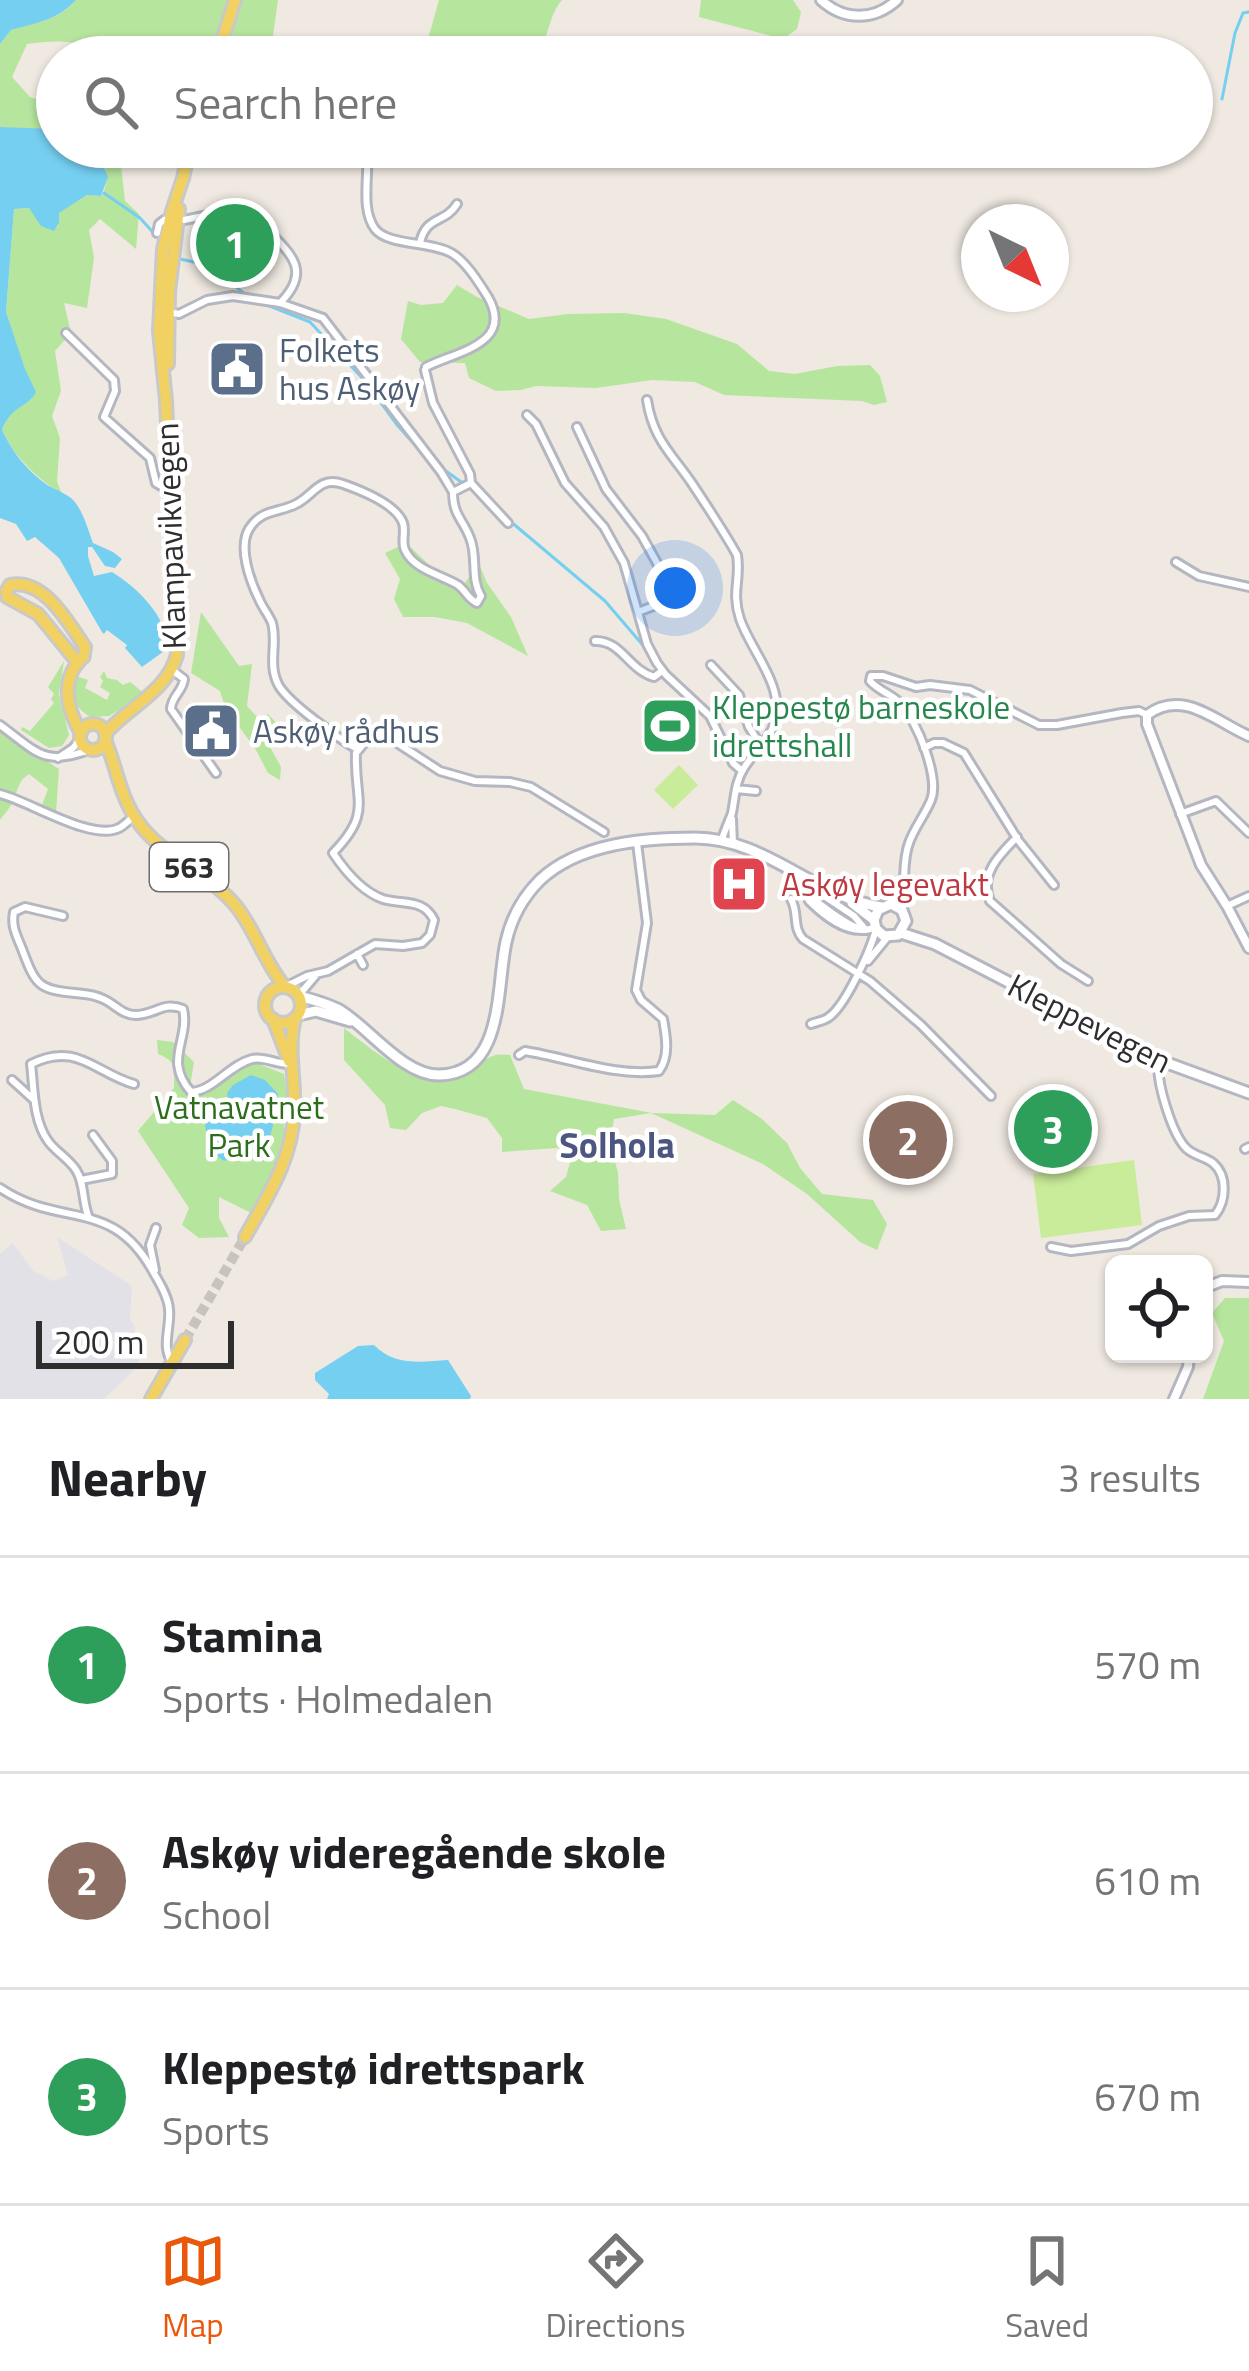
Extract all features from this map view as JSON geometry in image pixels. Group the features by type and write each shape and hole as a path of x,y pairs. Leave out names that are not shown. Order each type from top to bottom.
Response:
{"main road":[{"path":"224,36 235,0"},
{"name":"Klampavikvegen","path":"100,743 158,688 177,656 166,401 165,239 185,168"},
{"path":"18,582 46,595 85,647 78,663 38,614 8,597 10,585 18,582"},
{"name":"563","path":"78,663 69,691 87,730 84,746 100,743"},
{"name":"Klampavikvegen","path":"87,730 138,704"},
{"name":"563","path":"87,730 100,726 100,743 134,816 153,838 230,900 285,987 298,996 289,1151 245,1237"},
{"path":"298,996 337,1009 422,1072 451,1073 472,1062 488,1043 510,928 528,893 574,857 638,843 690,838 728,842 843,896 901,908 906,921 901,933 888,937 843,896"},
{"path":"873,927 881,907"},
{"name":"Kleppevegen","path":"906,921 935,944"},
{"name":"Kleppevegen","path":"901,933 935,944 1160,1060 1249,1093"},
{"name":"563","path":"263,955 266,1010 291,1064"},
{"path":"266,999 273,990 285,987"},
{"path":"273,1019 285,1023 320,1012 355,1022"},
{"path":"151,1399 172,1354 185,1340"}],"street":[{"path":"820,0 830,9 856,16 876,14 897,0"},
{"path":"368,168 368,211 375,229 386,237 448,251 488,298 494,319 489,335 478,346 426,368 433,403 467,466 471,483 508,523"},
{"path":"420,242 427,226 452,213 458,204"},
{"path":"184,220 213,214 237,228 266,229 284,246 297,271 295,286 280,303"},
{"path":"157,233 164,220"},
{"path":"166,308 179,314 233,296 280,303 319,316 334,328 453,492 455,513 471,542 475,585 481,594 481,601 473,603 460,587 423,567 406,551 404,526 395,512 331,481 296,504 261,516 245,538 256,593 273,628 277,682 306,712 357,749"},
{"path":"66,333 113,378 116,391 104,417 151,458 157,483 166,489"},
{"path":"647,400 667,453 688,477 737,555 736,604 775,698 775,721 742,771 736,789 728,842"},
{"path":"527,415 573,495 604,526 616,548 629,576 647,644 662,671 710,716 733,763 742,771"},
{"path":"577,427 608,493 659,567 669,600 638,612"},
{"path":"453,492 471,483"},
{"path":"1176,562 1199,576 1249,586"},
{"path":"595,641 614,644 645,675 654,677 662,671"},
{"path":"711,664 735,690 761,746"},
{"name":"Klampavikvegen","path":"172,670 184,683 171,709 216,773"},
{"path":"901,908 904,858 934,789 933,776 906,710 874,686 870,676 916,687 970,690 1040,725 1139,711 1147,715"},
{"path":"1147,715 1170,705 1189,706 1249,736"},
{"path":"1147,715 1201,866 1249,948"},
{"path":"0,724 38,752 58,758 70,758 100,743"},
{"path":"58,758 87,730"},
{"path":"285,987 375,944 417,946 430,935 434,920 424,907 387,900 368,890 333,853 360,816 355,762 357,749 369,737 385,735 440,772 531,787 604,832"},
{"path":"924,748 943,743 964,753 1054,885"},
{"path":"736,789 757,791"},
{"path":"0,794 60,820 97,829 119,828 134,816"},
{"path":"1180,814 1216,801 1249,833"},
{"path":"1017,837 990,870 986,891 990,901 1061,964 1088,981"},
{"path":"519,1054 550,1055 616,1071 659,1071 664,1065 663,1019 641,1000 636,988 647,923 638,843"},
{"path":"802,874 802,888 814,906 847,928 873,927"},
{"path":"810,896 820,894 873,927"},
{"path":"1227,906 1249,896"},
{"path":"791,899 801,937 859,974 921,1024 991,1096"},
{"path":"63,916 25,907 14,912 14,931 35,980 49,990 104,999 130,1015 169,1004 183,1009 177,1056 188,1090 202,1091 251,1059 291,1064"},
{"path":"865,963 873,927"},
{"path":"811,1024 835,1012 865,963 888,937"},
{"path":"357,954 363,965"},
{"path":"298,996 316,975"},
{"path":"89,1218 79,1173 49,1142 40,1122 31,1064 52,1055 76,1057 134,1084"},
{"path":"1051,1247 1071,1251 1128,1244 1159,1226 1189,1216 1214,1215 1220,1209 1221,1174 1179,1138 1156,1074 1160,1060"},
{"path":"12,1080 35,1102"},
{"path":"81,1180 112,1174 112,1161 93,1136"},
{"path":"0,1188 32,1206 89,1218 123,1232 141,1250 169,1307 172,1354"},
{"path":"155,1273 150,1245 156,1228"},
{"path":"1213,1284 1249,1282"},
{"path":"1174,1399 1188,1363"}],"shaded area":[{"path":"57,1237 132,1286 130,1320 139,1365 104,1399 0,1399 0,1254 13,1243 33,1271 53,1281 68,1275"}],"green space":[{"path":"76,0 278,0 273,36 36,36 36,43 27,44 12,77 36,99 36,130 0,127 0,44 11,30 54,17"},
{"path":"439,0 562,0 546,36 429,36"},
{"path":"701,0 793,0 801,12 797,29 787,36 699,17"},
{"path":"104,168 121,168 125,201 139,214 136,249 100,219 89,230 94,258 87,308 64,303 71,333 55,351 61,391 52,416 60,438 57,482 62,494 28,466 2,430 10,413 32,398 6,312 14,209 29,208 40,220 58,227 58,213 87,195 101,196"},
{"path":"457,285 529,319 624,313 666,319 737,344 769,371 795,374 870,365 880,376 887,402 724,395 695,382 652,380 596,388 536,386 496,391 469,378 465,363 420,362 401,339 408,301 443,303"},
{"path":"406,543 458,592 479,564 528,656 467,623 403,617 394,599 400,579 385,553"},
{"path":"201,612 239,666 252,664 247,706 261,721 268,714 280,727 265,738 281,767 280,780 268,773 225,707 220,691 191,673"},
{"path":"64,661 59,694 69,735 62,746 49,748 21,730 30,731 54,703 48,687"},
{"path":"104,671 107,678 123,685 130,682 145,694 109,716 91,717 76,701 76,679 88,680 85,688 107,700 110,693 100,687"},
{"path":"0,731 59,769 56,813 44,810 48,789 29,774 0,820"},
{"path":"679,765 698,785 673,809 654,790"},
{"path":"344,1028 403,1069 437,1080 453,1079 503,1054 510,1055 524,1089 652,1113 715,1115 733,1100 787,1143 822,1194 873,1200 887,1224 877,1250 860,1242 807,1194 763,1164 651,1113 614,1119 610,1142 626,1229 601,1231 587,1205 550,1191 566,1177 572,1155 557,1148 502,1152 502,1138 487,1118 441,1106 422,1113 406,1130 390,1128 385,1105 344,1060"},
{"name":"Vatnavatnet Park","path":"157,1040 173,1042 194,1062 189,1093 193,1097 206,1094 228,1075 254,1062 284,1074 288,1099 285,1151 253,1214 219,1197 219,1218 229,1237 199,1238 182,1225 189,1208 138,1131 174,1088 174,1067 158,1054"},
{"path":"1047,1097 1084,1138 1059,1161 1022,1120"},
{"path":"1134,1160 1142,1225 1041,1238 1033,1174"},
{"path":"1225,1298 1249,1298 1249,1399 1203,1399 1224,1341 1213,1312"}],"water":[{"path":"0,0 76,0 54,16 11,30 0,44"},
{"path":"0,127 36,128 36,168 104,168 108,177 101,196 87,195 59,213 54,231 41,226 29,208 14,209 6,312 36,392 10,415 2,430 32,473 75,502 93,543 122,559 115,568 105,566 88,547 94,576 112,572 141,595 163,626 167,649 142,667 127,645 107,630 102,632 59,558 35,537 27,541 16,524 0,518"},
{"path":"251,1075 265,1080 278,1094 276,1105 229,1105 227,1093"},
{"path":"271,1115 268,1145 224,1161 213,1150 205,1124 213,1117"},
{"path":"374,1345 399,1360 448,1360 470,1399 327,1399 329,1394 315,1380 315,1373 358,1346"}],"waterway":[{"path":"1222,99 1235,33 1243,13 1249,12"},
{"path":"104,193 140,218 160,240"},
{"path":"180,259 212,266 248,297"},
{"path":"262,303 310,322 422,453"},
{"path":"439,466 475,492"},
{"path":"510,521 605,601 647,650"}],"tunnel":[{"path":"185,1340 245,1237"}],"place":[{"name":"Stamina","path":"235,243"},
{"name":"Folkets hus Askøy","path":"237,369"},
{"name":"Kleppestø barneskole idrettshall","path":"670,726"},
{"name":"Askøy rådhus","path":"211,731"},
{"name":"Askøy legevakt","path":"739,884"},
{"name":"Kleppestø idrettspark","path":"1053,1129"},
{"name":"Askøy videregående skole","path":"908,1140"}],"district":[{"name":"Solhola","path":"617,1144"}]}
